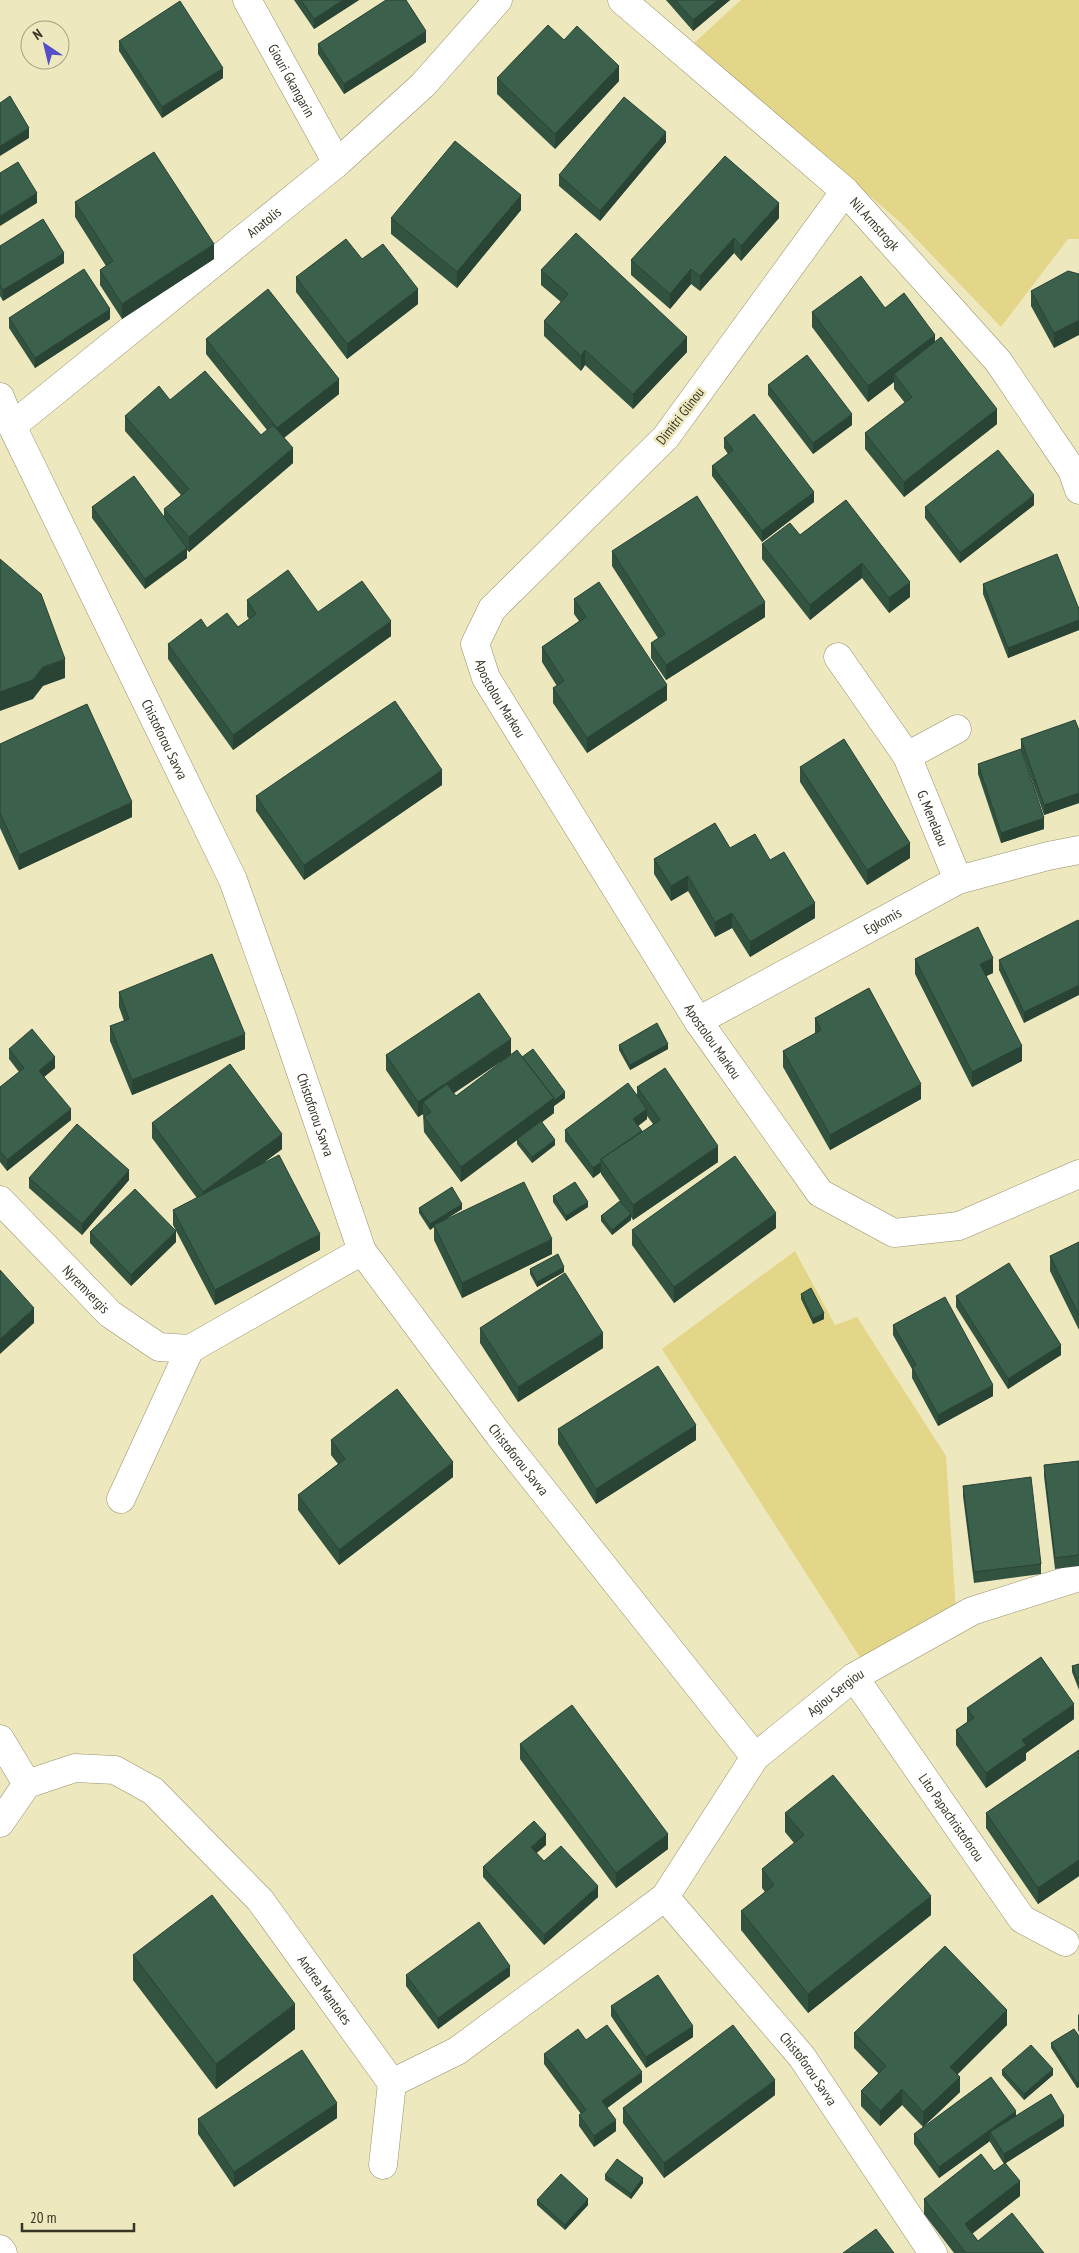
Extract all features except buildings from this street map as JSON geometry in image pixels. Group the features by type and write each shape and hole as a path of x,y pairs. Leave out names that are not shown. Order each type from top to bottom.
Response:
{"street":[{"name":"Giouri Gkangarin","path":"247,0 337,162"},
{"name":"Anatolis","path":"12,426 337,162 423,85 498,0"},
{"name":"Nil Armstrogk","path":"622,0 845,191 998,361 1072,470 1079,490"},
{"name":"Dimitri Glinou","path":"475,644 492,608 666,437 845,191"},
{"name":"Chistoforou Savva","path":"0,397 12,426 233,880 362,1251 500,1435 755,1757"},
{"name":"Apostolou Markou","path":"475,644 486,678 698,1021 820,1193 894,1233 959,1226 1079,1174"},
{"name":"G. Menelaou","path":"838,657 906,756 958,880"},
{"path":"906,756 957,729"},
{"name":"Egkomis","path":"698,1021 958,880 1048,856 1079,850"},
{"name":"Nyremvergis","path":"0,1200 110,1314 159,1347 190,1349"},
{"path":"122,1499 190,1349 362,1251"},
{"name":"Agiou Sergiou","path":"665,1897 755,1757 854,1677 972,1611 1079,1577"},
{"name":"Lito Papachristoforou","path":"854,1677 1022,1919 1065,1942"},
{"path":"0,1739 27,1784 0,1823"},
{"name":"Andrea Mantoles","path":"27,1784 75,1768 115,1770 153,1791 260,1900 392,2083"},
{"name":"Chistoforou Savva","path":"665,1897 802,2057 933,2253"},
{"path":"383,2165 392,2083 457,2052 665,1897"},
{"path":"0,2250 3,2253"}],"shaded area":[{"path":"741,0 1079,0 1079,239 1068,239 1001,327 901,223 694,43"},
{"path":"795,1251 835,1325 857,1317 946,1456 956,1611 865,1665 662,1349"}]}
